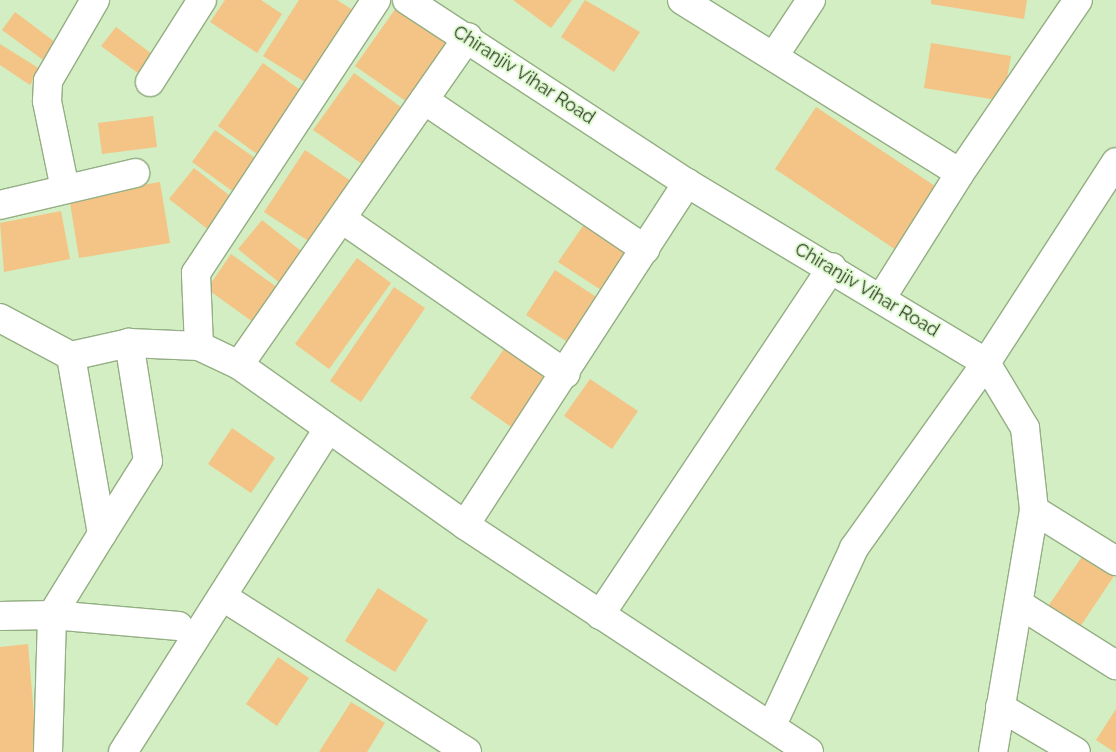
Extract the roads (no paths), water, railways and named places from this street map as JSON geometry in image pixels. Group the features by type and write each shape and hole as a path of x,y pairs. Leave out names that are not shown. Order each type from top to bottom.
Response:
{"street":[{"path":"65,189 47,101 48,81 94,0"},
{"path":"150,82 202,0"},
{"path":"199,346 196,273 376,0"},
{"name":"Chiranjiv Vihar Road","path":"408,0 468,37 687,182 882,297 986,363 1025,428 1034,510 993,752"},
{"path":"682,0 960,173"},
{"path":"774,56 811,0"},
{"path":"882,297 960,173 1078,0"},
{"path":"239,365 468,37"},
{"path":"424,100 645,249"},
{"path":"772,725 854,548 986,363 1116,162"},
{"path":"0,205 135,173"},
{"path":"465,525 566,374 687,182"},
{"path":"342,219 566,374"},
{"path":"600,615 832,267"},
{"path":"0,318 71,356 129,343 199,346 239,365 327,430 465,525 600,615 772,725 809,752"},
{"path":"48,752 52,615 148,461 129,343"},
{"path":"71,356 102,534"},
{"path":"133,748 327,430"},
{"path":"1034,510 1116,561"},
{"path":"224,597 468,752"},
{"path":"1019,604 1116,666"},
{"path":"0,616 52,615 179,626"},
{"path":"1000,707 1076,752"}]}
